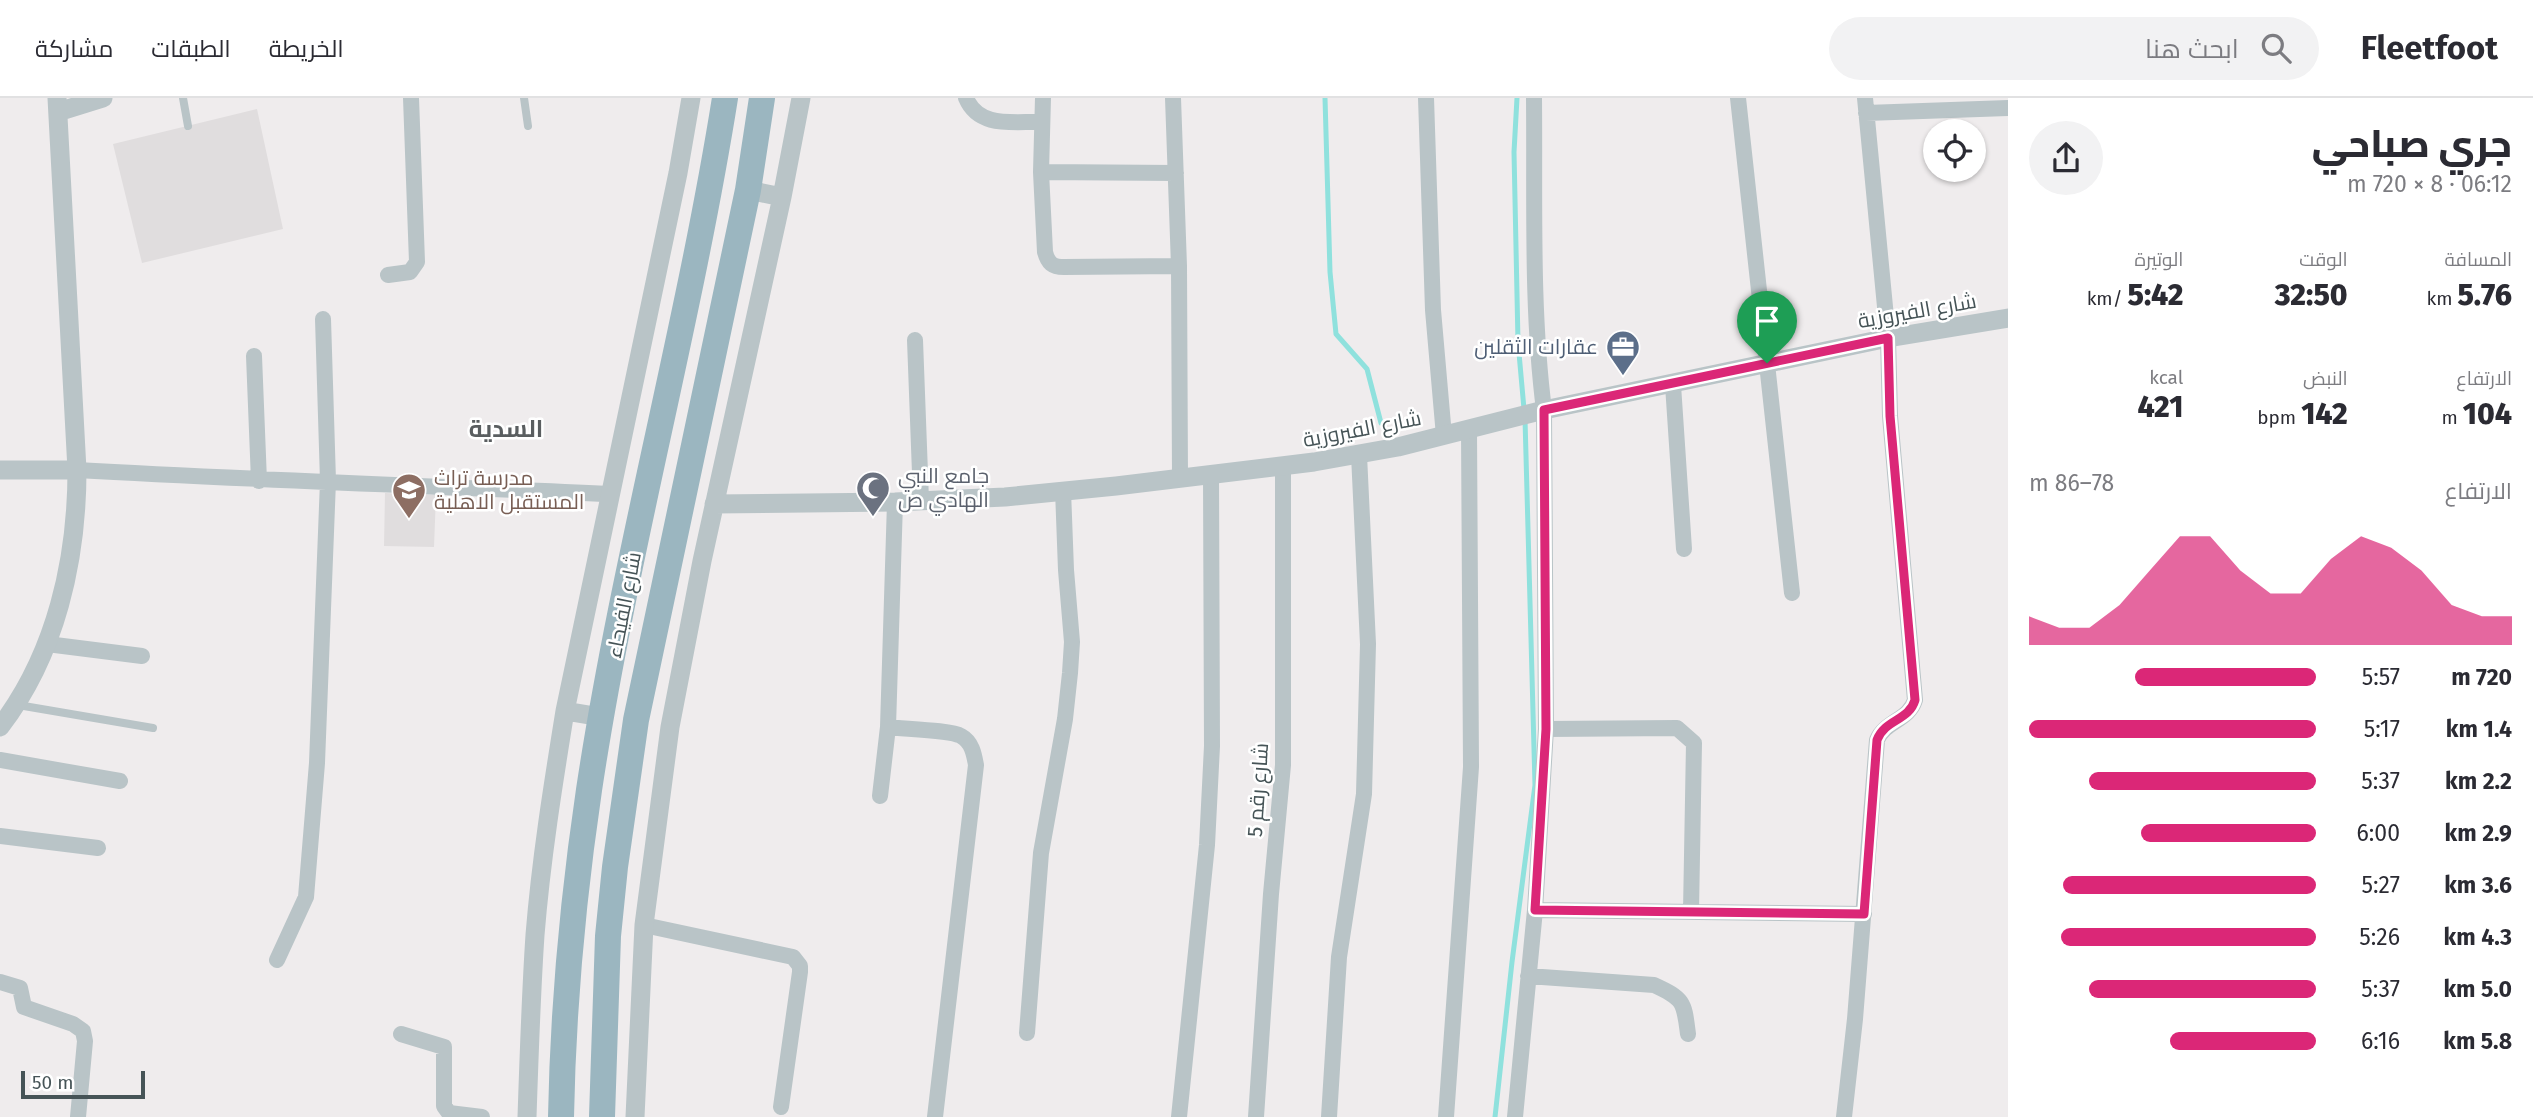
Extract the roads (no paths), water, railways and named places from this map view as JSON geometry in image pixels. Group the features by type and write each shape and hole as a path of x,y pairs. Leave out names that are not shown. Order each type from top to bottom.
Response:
{"highway":[{"name":"شارع الفيحاء","path":"561,1117 571,936 587,801 601,717 712,179 725,98"},
{"name":"شارع الفيحاء","path":"602,1117 608,936 636,720 748,190 762,98"},
{"path":"651,469 688,477"}],"street":[{"path":"0,727 41,660 47,644 70,562 77,514 78,470 58,105 103,98"},
{"path":"387,275 410,272 417,262 411,98"},
{"path":"527,1117 530,1010 536,931 554,776 609,494 678,173 691,98"},
{"path":"635,1117 644,925 670,727 714,504 782,197 801,98"},
{"path":"966,98 973,111 983,119 1042,122"},
{"path":"1043,98 1041,172 1045,252 1050,263 1055,267 1179,266"},
{"path":"1173,98 1179,266 1180,479"},
{"path":"1426,98 1433,310 1444,436"},
{"path":"1515,1117 1535,910 1546,729 1531,414 1538,360 1534,98"},
{"path":"1738,98 1792,593"},
{"path":"1844,1117 1855,1019 1877,740 1881,730 1913,708 1915,700 1890,416 1888,338 1866,106 2008,108"},
{"path":"1041,172 1176,173"},
{"path":"678,173 712,179"},
{"path":"748,190 782,197"},
{"name":"شارع الفيروزية","path":"714,504 895,502 1005,496 1180,479 1359,455 1531,414 1767,363 1888,338 2008,318"},
{"path":"277,960 306,897 317,763 328,481 323,319"},
{"path":"915,340 922,500"},
{"path":"254,356 259,481"},
{"path":"1673,385 1684,549"},
{"path":"1446,1117 1471,767 1468,430"},
{"path":"1329,1117 1339,957 1364,794 1368,644 1359,455"},
{"name":"شارع رقم 5","path":"1256,1117 1283,765 1283,465"},
{"path":"0,470 78,470 259,481 328,481 609,494"},
{"path":"1179,1117 1207,845 1212,746 1211,475"},
{"path":"1027,1032 1041,853 1061,745 1070,673 1072,642 1063,491"},
{"path":"880,796 888,727 895,502"},
{"path":"47,644 142,656"},
{"path":"565,711 601,717"},
{"path":"636,720 670,727"},
{"path":"888,727 960,734 969,742 976,765 934,1117"},
{"path":"1546,729 1677,728 1694,743 1691,912"},
{"path":"0,760 120,782"},
{"path":"0,836 98,848"},
{"path":"1535,910 1864,914"},
{"path":"644,925 788,956 798,961 800,972 780,1107"},
{"path":"1528,976 1654,985 1672,993 1684,1005 1688,1034"},
{"path":"0,982 19,988 24,1007 74,1024 83,1031 85,1041 78,1117"},
{"path":"401,1034 444,1047 446,1110 449,1113 482,1117"}],"lane":[{"path":"183,98 188,126"},
{"path":"524,98 528,126"},
{"path":"15,705 153,728"}],"waterway":[{"path":"1325,98 1330,272 1336,334 1367,369 1381,423"},
{"path":"1517,98 1514,152 1518,342 1524,409"},
{"path":"1495,1117 1535,785 1525,419"}],"place":[{"name":"عقارات الثقلين","path":"1623,377"},
{"name":"جامع النبي الهادي ص","path":"873,518"},
{"name":"مدرسة تراث المستقبل الاهلية","path":"409,520"}],"district":[{"name":"السدية","path":"506,429"}]}
